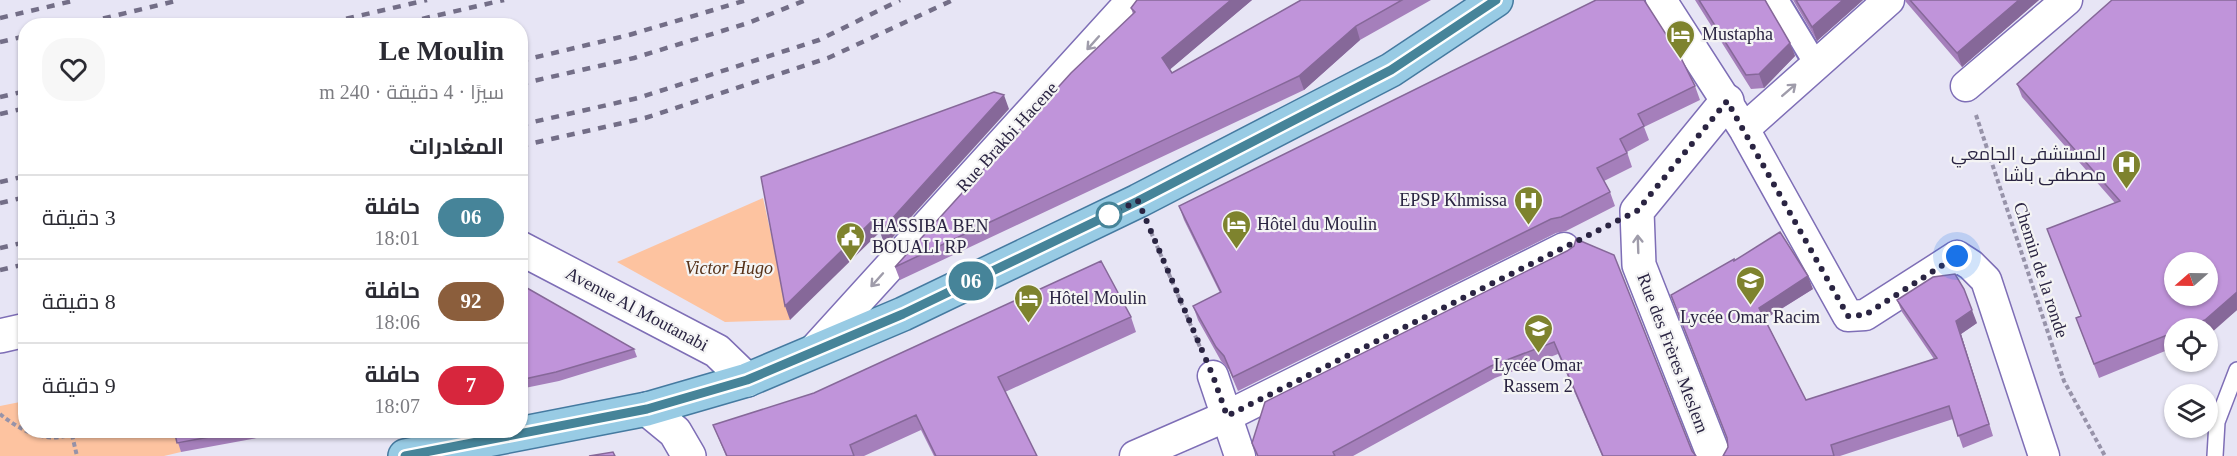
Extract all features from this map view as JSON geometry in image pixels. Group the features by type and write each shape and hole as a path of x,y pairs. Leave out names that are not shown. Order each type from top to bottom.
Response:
{"main road":[{"path":"528,432 647,409 747,380 903,314 1138,201 1391,70 1496,0"},
{"path":"405,456 498,438"}],"street":[{"name":"Rue Brakbi Hacene","path":"810,354 1132,0"},
{"path":"1661,0 1744,129 1848,316 1865,315 1957,256 1986,280 2044,456"},
{"path":"1777,0 1817,66"},
{"path":"1744,129 1889,0"},
{"path":"1966,86 2067,0"},
{"name":"Rue des Frères Meslem","path":"1714,456 1639,265 1637,211 1727,101"},
{"path":"1135,456 1227,416 1564,249"},
{"name":"Avenue Al Moutanabi","path":"528,252 717,351 747,380"},
{"path":"0,336 18,332"},
{"path":"1213,376 1240,456"},
{"path":"647,409 675,432 689,456"}],"lane":[{"path":"2215,456 2217,422 2236,373"}],"path":[{"name":"Chemin de la ronde","path":"1966,86 2064,381 2105,456"},
{"path":"1138,201 1213,376"},
{"path":"0,414 18,428"},
{"path":"73,438 77,456"}],"green space":[{"name":"Victor Hugo","path":"763,198 790,320 725,322 617,262"},
{"path":"18,402 18,438 178,438 181,452 164,456 0,456 0,406"}],"building":[{"path":"1137,0 1231,0 1162,58 1172,73 1301,0 1402,0 1356,26 1299,76 895,267 1071,73 1135,12 1131,8"},
{"path":"1596,0 1644,0 1680,56 1695,86 1638,114 1644,126 1620,139 1627,153 1597,168 1610,192 1233,377 1224,356 1216,347 1193,306 1221,292 1179,206"},
{"path":"1699,0 1765,0 1790,43 1759,74 1746,75"},
{"path":"1796,0 1843,0 1812,27"},
{"path":"1910,0 2019,0 1957,53"},
{"name":"المستشفى الجامعي مصطفى باشا","path":"2112,0 2237,0 2237,292 2207,318 2164,318 2164,336 2094,364 2076,318 2081,316 2047,229 2120,201 2017,84"},
{"path":"994,92 1004,95 880,232 874,219 785,306 761,177"},
{"path":"1780,232 1808,276 1759,308 1806,400 1937,358 1897,300 1933,277 1955,274 1972,310 1956,321 1989,424 1958,436 1949,406 1831,445 1834,456 1723,456 1728,447 1727,438 1671,295 1734,259 1734,261"},
{"name":"Lycée Omar Racim","path":"1576,239 1614,255 1692,451 1696,456 1603,456 1554,342 1491,366 1333,452 1335,456 1258,456 1252,443 1265,402 1567,251 1574,246"},
{"path":"1101,261 1131,317 998,377 1037,456 936,456 916,415 850,445 854,456 727,456 713,425 814,393"},
{"path":"528,289 634,349 528,378"},
{"path":"176,438 204,438 177,443"},
{"path":"613,452 615,456 589,456"}],"railway":[{"path":"0,18 77,0"},
{"path":"105,18 180,0"},
{"path":"349,18 427,0"},
{"path":"426,18 504,0"},
{"path":"528,59 629,35 747,0"},
{"path":"528,82 634,58 748,23 806,0"},
{"path":"528,123 638,98 819,40 900,0"},
{"path":"528,144 645,118 828,58 953,0"},
{"path":"0,42 18,38"},
{"path":"0,97 18,93"},
{"path":"0,114 18,110"},
{"path":"0,182 18,178"},
{"path":"0,203 18,199"},
{"path":"0,248 18,244"},
{"path":"0,270 18,266"}],"bus line":[{"name":"06","path":"528,434 647,409 747,380 903,314 1138,201 1391,70 1496,0"},
{"name":"06","path":"405,456 507,438"}],"place":[{"name":"Mustapha","path":"1681,60"},
{"name":"المستشفى الجامعي مصطفى باشا","path":"2127,190"},
{"name":"EPSP Khmissa","path":"1528,226"},
{"name":"Hôtel du Moulin","path":"1236,250"},
{"name":"HASSIBA BEN BOUALI RP","path":"851,262"},
{"name":"Lycée Omar Racim","path":"1750,306"},
{"name":"Hôtel Moulin","path":"1028,324"},
{"name":"Lycée Omar Rassem 2","path":"1538,354"}],"route":[{"path":"1109,215 1138,201 1213,376 1227,416 1637,211 1727,101 1848,316 1865,315 1957,256"}]}
